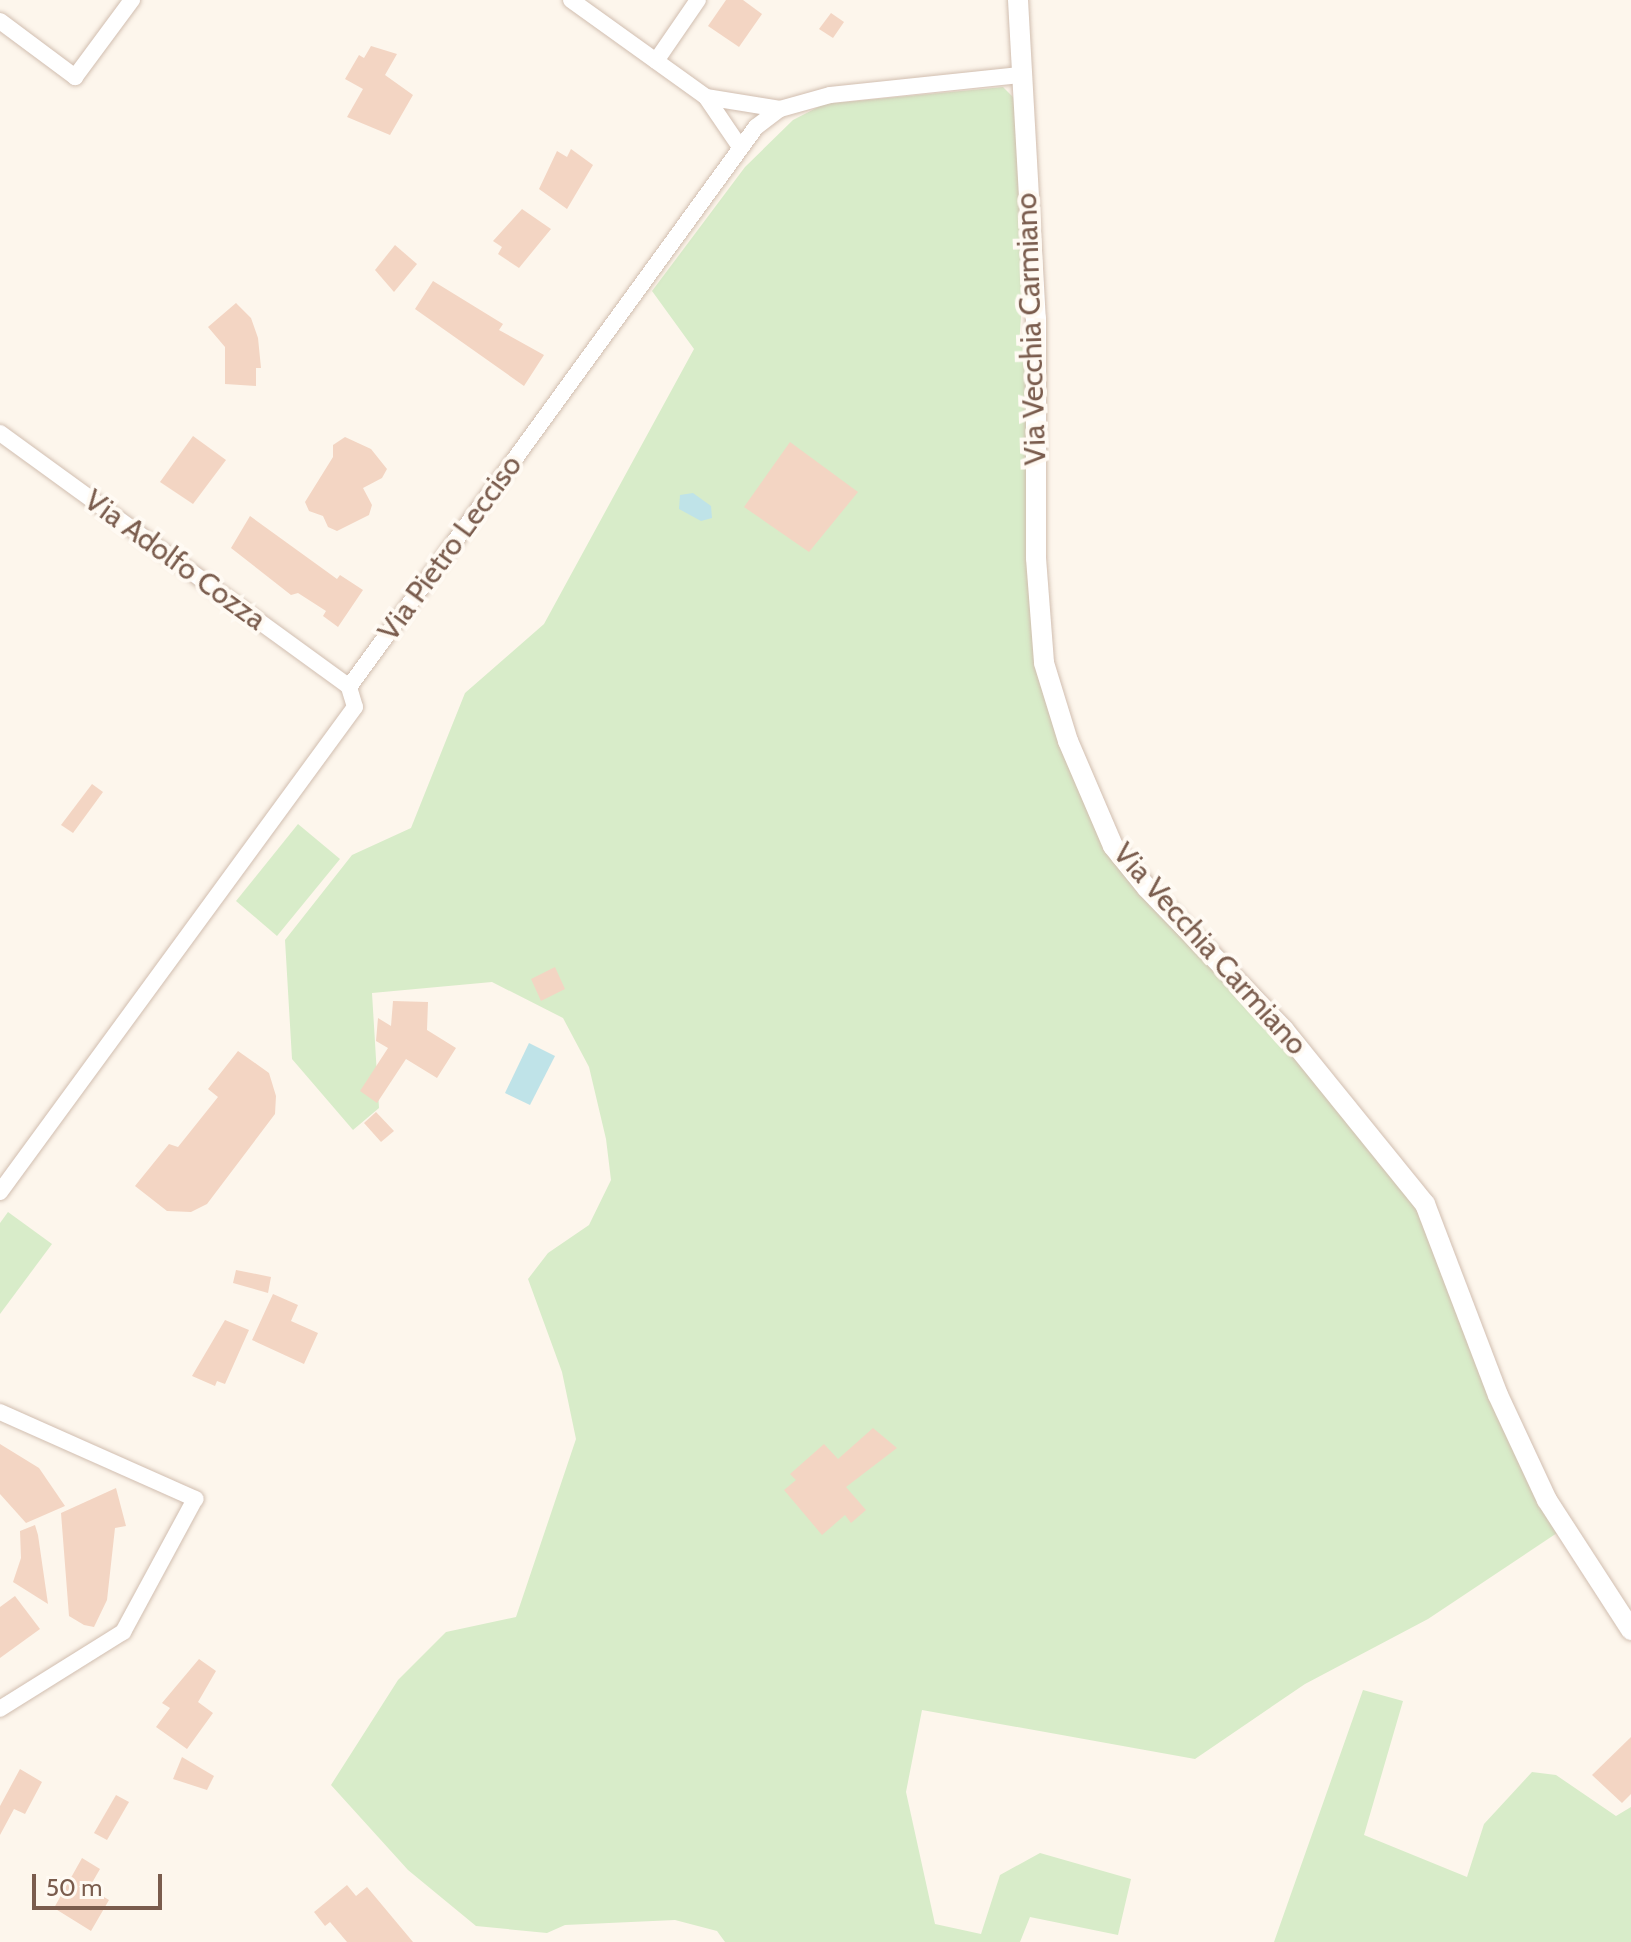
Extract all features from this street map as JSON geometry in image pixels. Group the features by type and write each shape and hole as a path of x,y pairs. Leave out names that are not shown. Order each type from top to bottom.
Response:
{"street":[{"path":"0,21 75,77 132,0"},
{"path":"571,0 706,97 740,147"},
{"path":"656,61 698,0"},
{"name":"Via Vecchia Carmiano","path":"1018,0 1036,318 1037,573 1044,663 1068,741 1113,846 1147,888 1284,1030 1425,1204 1498,1395 1547,1500 1631,1630"},
{"path":"706,97 780,109 884,86 1020,75"},
{"name":"Via Pietro Lecciso","path":"0,1192 355,707 349,687 740,147 780,109"},
{"name":"Via Adolfo Cozza","path":"0,433 349,687"},
{"path":"0,1412 195,1499 123,1632 0,1709"}],"green space":[{"path":"1003,87 1018,102 1030,294 1022,302 1019,346 1032,352 1051,714 1104,851 1285,1039 1420,1207 1557,1533 1428,1619 1305,1684 1195,1759 922,1710 906,1792 935,1924 981,1934 1000,1875 1040,1853 1131,1879 1118,1935 1030,1917 1020,1942 725,1942 717,1931 675,1920 565,1925 547,1933 476,1926 408,1870 331,1785 398,1680 446,1632 516,1617 576,1439 562,1372 528,1279 548,1253 589,1225 611,1180 606,1139 589,1067 563,1018 492,982 372,993 379,1108 353,1130 292,1059 285,940 352,855 411,828 465,693 544,624 694,349 652,291 745,167 793,120 824,104"},
{"path":"298,824 340,859 277,936 236,901"},
{"path":"8,1212 52,1244 0,1314 0,1223"},
{"path":"1363,1690 1403,1701 1364,1835 1467,1877 1484,1824 1532,1772 1556,1775 1616,1816 1631,1807 1631,1942 1274,1942"}],"water":[{"path":"693,493 711,506 712,518 701,521 679,509 680,495"},
{"path":"529,1043 555,1056 530,1105 505,1093"}],"building":[{"path":"726,0 743,0 762,14 739,47 708,26"},
{"path":"831,13 844,22 833,38 819,29"},
{"path":"371,46 397,54 385,75 413,95 390,135 347,117 363,89 345,79 359,55 364,58"},
{"path":"571,149 593,165 567,209 539,189 557,151 567,157"},
{"path":"522,209 551,229 519,268 498,254 502,247 493,241"},
{"path":"395,245 417,264 394,292 375,270"},
{"path":"433,281 503,324 499,330 544,355 524,386 415,309"},
{"path":"236,303 251,318 258,338 261,368 256,368 256,386 225,384 225,347 208,327"},
{"path":"193,436 226,460 193,504 160,482"},
{"path":"345,437 371,449 387,469 382,478 363,488 372,505 369,515 337,531 328,527 323,516 309,511 305,502 333,457 333,445"},
{"path":"790,442 858,492 809,552 744,507"},
{"path":"250,516 337,579 340,575 363,590 338,627 323,616 326,611 298,593 291,595 231,548"},
{"path":"92,784 103,792 73,833 61,825"},
{"path":"555,967 565,989 541,1001 531,979"},
{"path":"393,1001 428,1002 427,1030 456,1048 437,1078 406,1059 377,1103 360,1091 388,1048 376,1041 378,1018 391,1026"},
{"path":"238,1051 269,1073 276,1096 275,1114 207,1204 191,1212 167,1211 135,1186 169,1144 178,1147 218,1097 208,1089"},
{"path":"376,1112 394,1131 381,1142 364,1123"},
{"path":"236,1270 271,1277 268,1293 233,1283"},
{"path":"273,1294 298,1305 291,1321 318,1333 304,1364 252,1340"},
{"path":"225,1320 249,1330 225,1384 217,1381 215,1386 192,1376"},
{"path":"873,1428 897,1448 846,1487 866,1510 851,1523 845,1515 822,1535 784,1490 796,1480 790,1474 824,1444 838,1459"},
{"path":"0,1444 39,1468 65,1506 26,1523 0,1494"},
{"path":"116,1488 126,1526 115,1528 107,1600 94,1627 69,1616 61,1513"},
{"path":"35,1525 48,1604 13,1582 21,1558 20,1531"},
{"path":"15,1596 40,1629 0,1658 0,1607"},
{"path":"199,1659 216,1671 198,1702 213,1713 187,1749 156,1727 170,1708 162,1703"},
{"path":"1631,1737 1631,1794 1622,1803 1592,1775"},
{"path":"182,1757 214,1776 207,1790 173,1779"},
{"path":"20,1769 42,1782 25,1814 14,1809 0,1835 0,1806"},
{"path":"116,1795 129,1802 107,1840 94,1833"},
{"path":"82,1858 100,1869 89,1888 109,1900 91,1931 54,1908"},
{"path":"347,1885 356,1896 367,1887 413,1942 347,1942 330,1922 325,1926 314,1912"}]}
